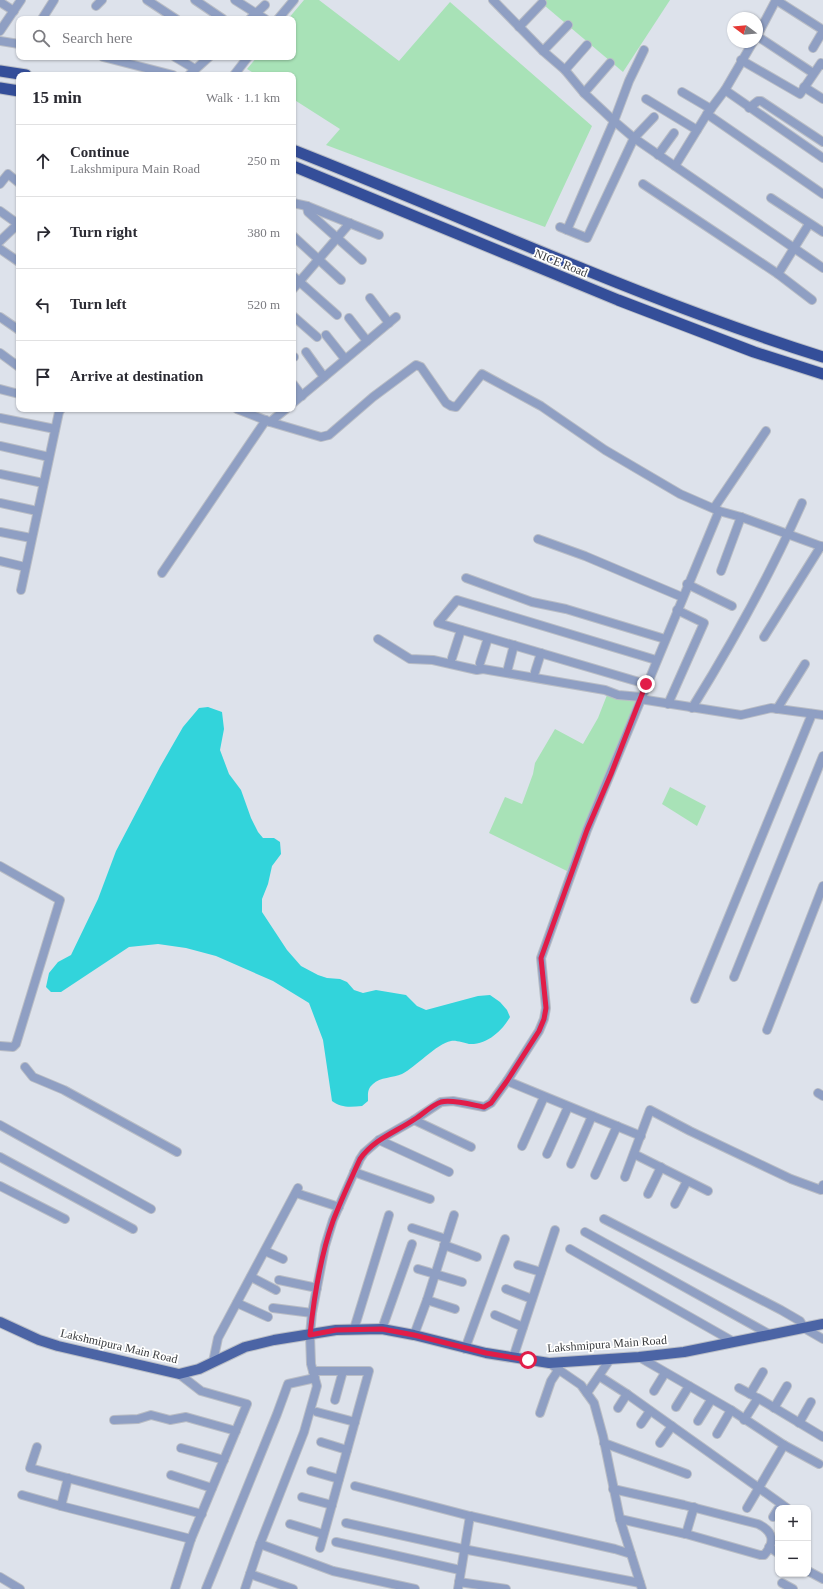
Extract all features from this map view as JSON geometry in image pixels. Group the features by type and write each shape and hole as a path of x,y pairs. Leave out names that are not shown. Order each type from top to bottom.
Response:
{"highway":[{"path":"0,71 16,73"},
{"path":"0,88 16,91"},
{"name":"NICE Road","path":"296,151 651,295 757,335 823,357"},
{"name":"NICE Road","path":"296,167 618,300 754,352 823,374"}],"main road":[{"name":"Lakshmipura Main Road","path":"0,1322 39,1340 58,1346 178,1374 199,1369 245,1347 274,1340 336,1330 382,1329 414,1335 465,1349 513,1358 549,1362 640,1357 684,1352 823,1324"}],"street":[{"path":"0,30 21,0"},
{"path":"44,16 54,0"},
{"path":"147,0 171,16"},
{"path":"195,0 219,16"},
{"path":"234,0 252,16"},
{"path":"281,16 294,0"},
{"path":"493,0 543,51 566,70 584,93 634,138 823,268"},
{"path":"763,25 776,0 823,30 813,48"},
{"path":"0,2 14,11"},
{"path":"519,26 542,3"},
{"path":"254,16 265,5"},
{"path":"274,16 284,12"},
{"path":"543,51 568,25"},
{"path":"763,40 813,73"},
{"path":"0,41 16,44"},
{"path":"566,70 587,45"},
{"path":"675,166 697,130 725,90 749,48"},
{"path":"644,50 629,81 614,121 564,229 587,238 634,138 654,117"},
{"path":"115,60 161,72"},
{"path":"178,60 192,72 206,60"},
{"path":"236,72 246,60"},
{"path":"742,60 800,94 813,73 821,63 823,64"},
{"path":"584,93 610,63"},
{"path":"804,87 823,99"},
{"path":"725,90 823,158"},
{"path":"682,92 823,194"},
{"path":"646,99 697,130"},
{"path":"749,108 758,101 762,101 823,142"},
{"path":"658,155 674,133"},
{"path":"0,184 8,174 16,181"},
{"path":"643,184 778,274 812,300"},
{"path":"771,198 808,224 823,232"},
{"path":"296,204 307,206 379,235"},
{"path":"307,206 308,212 362,260"},
{"path":"0,210 16,222"},
{"path":"296,286 350,223"},
{"path":"778,274 808,224"},
{"path":"0,241 16,225"},
{"path":"296,239 320,259 341,280"},
{"path":"0,249 16,257"},
{"path":"296,279 337,315"},
{"path":"370,298 389,323"},
{"path":"296,401 396,316"},
{"path":"0,317 16,328"},
{"path":"349,318 367,341"},
{"path":"296,319 317,337"},
{"path":"326,334 345,359"},
{"path":"306,352 324,377"},
{"path":"0,353 16,365"},
{"path":"245,412 268,421 321,437 329,435 373,397 416,364 421,367 446,403 451,406 456,406 482,374 541,406 605,450 680,494 716,510 741,517 822,547 764,637"},
{"path":"296,388 302,396"},
{"path":"0,390 16,393"},
{"path":"21,590 24,567 59,412"},
{"path":"162,573 268,421 282,412"},
{"path":"0,418 55,430"},
{"path":"246,1589 260,1544 304,1432 317,1386 311,1364 310,1335 312,1313 325,1246 354,1172 364,1153 379,1140 414,1120 441,1102 453,1101 484,1107 491,1103 539,1031 544,1019 546,1008 541,958 587,830 611,774 640,698 678,610 716,510 766,431"},
{"path":"0,446 49,457"},
{"path":"0,474 43,483"},
{"path":"0,503 37,511"},
{"path":"692,708 738,630 789,534 802,503"},
{"path":"721,570 741,517"},
{"path":"0,532 31,538"},
{"path":"538,539 585,556 682,597"},
{"path":"0,561 24,567"},
{"path":"466,578 532,602 566,609 666,639"},
{"path":"688,584 732,606"},
{"path":"646,684 438,623 457,600 656,660"},
{"path":"668,704 704,623 678,610"},
{"path":"452,658 461,630"},
{"path":"480,663 488,638"},
{"path":"378,639 410,659 433,660 477,670 483,669 533,677 605,690 618,695 668,704 740,715 771,708 823,715"},
{"path":"508,668 514,645"},
{"path":"535,672 541,653"},
{"path":"777,709 805,664"},
{"path":"695,1000 812,714"},
{"path":"734,977 823,756"},
{"path":"0,866 60,900 16,1044 13,1047 0,1046"},
{"path":"767,1030 823,886"},
{"path":"25,1067 33,1077 64,1090 177,1152"},
{"path":"507,1081 544,1098 640,1136"},
{"path":"522,1146 544,1098"},
{"path":"547,1154 568,1107"},
{"path":"625,1177 650,1110 690,1131 791,1179 822,1189"},
{"path":"571,1164 592,1116"},
{"path":"414,1120 471,1147"},
{"path":"0,1125 151,1209"},
{"path":"595,1175 617,1126"},
{"path":"379,1140 449,1172"},
{"path":"634,1154 708,1191"},
{"path":"0,1157 133,1229"},
{"path":"648,1194 661,1167"},
{"path":"354,1172 430,1199"},
{"path":"675,1204 687,1181"},
{"path":"0,1186 64,1219"},
{"path":"213,1362 218,1338 297,1191 339,1207"},
{"path":"414,1335 427,1300 454,1215"},
{"path":"354,1329 389,1216"},
{"path":"604,1219 781,1310 800,1321 804,1328 823,1339"},
{"path":"412,1228 477,1257"},
{"path":"513,1358 555,1230"},
{"path":"585,1232 769,1334"},
{"path":"465,1349 505,1239"},
{"path":"382,1329 412,1244"},
{"path":"570,1249 734,1342"},
{"path":"265,1251 283,1259"},
{"path":"518,1264 541,1272"},
{"path":"418,1269 462,1282"},
{"path":"251,1277 276,1290"},
{"path":"279,1280 317,1288"},
{"path":"506,1289 532,1299"},
{"path":"427,1300 455,1309"},
{"path":"237,1303 268,1317"},
{"path":"273,1308 312,1313"},
{"path":"495,1315 523,1327"},
{"path":"640,1357 711,1400 731,1410 784,1445 819,1464"},
{"path":"587,1394 611,1358"},
{"path":"346,1523 641,1586 620,1519 594,1403 581,1385 549,1362"},
{"path":"540,1413 551,1381 559,1369"},
{"path":"335,1400 342,1371"},
{"path":"206,1589 288,1384 314,1374 342,1371 369,1371 320,1548"},
{"path":"750,1394 763,1372"},
{"path":"654,1391 665,1373"},
{"path":"175,1589 191,1539 247,1404 201,1392 178,1374"},
{"path":"599,1376 627,1394 760,1489 779,1505"},
{"path":"676,1407 689,1386"},
{"path":"774,1408 787,1386"},
{"path":"739,1388 823,1437"},
{"path":"618,1408 627,1394"},
{"path":"744,1420 758,1398"},
{"path":"698,1421 711,1400"},
{"path":"799,1423 811,1402"},
{"path":"717,1434 731,1410"},
{"path":"641,1424 650,1411"},
{"path":"317,1412 355,1422"},
{"path":"114,1420 138,1419 151,1415 170,1420 186,1417 236,1431"},
{"path":"660,1443 672,1426"},
{"path":"321,1442 347,1450"},
{"path":"604,1443 688,1474"},
{"path":"747,1508 760,1489 784,1445"},
{"path":"37,1447 30,1468 202,1514"},
{"path":"181,1448 224,1460"},
{"path":"311,1471 339,1479"},
{"path":"171,1475 212,1488"},
{"path":"61,1506 68,1478"},
{"path":"355,1486 470,1516 631,1554"},
{"path":"613,1489 694,1507 758,1524 765,1527 770,1532 771,1540 764,1555 760,1555 686,1534 620,1519"},
{"path":"22,1495 191,1539"},
{"path":"302,1497 332,1505"},
{"path":"686,1534 694,1507"},
{"path":"470,1516 463,1549 458,1585 506,1589"},
{"path":"290,1524 324,1534"},
{"path":"336,1542 460,1570"},
{"path":"260,1544 333,1571 400,1587 416,1589"},
{"path":"769,1547 775,1551"},
{"path":"811,1573 823,1579"},
{"path":"250,1574 293,1589"},
{"path":"0,1577 20,1589"},
{"path":"782,1583 793,1589"}],"green space":[{"path":"304,0 319,0 399,61 450,2 592,126 545,227 326,145 340,129 296,101 296,72 252,72 247,69 254,60 296,60 296,16 291,16"},
{"path":"538,0 670,0 623,72"},
{"path":"607,695 636,700 567,871 489,833 505,797 522,804 533,774 535,763 555,729 583,744 598,718"},
{"path":"670,787 706,806 697,826 662,804"}],"water":[{"path":"208,707 222,712 224,729 220,750 229,774 241,790 251,818 258,832 263,838 274,838 280,842 281,854 272,866 268,884 262,899 262,912 287,950 301,966 318,975 327,978 340,979 347,982 354,990 363,993 376,990 406,995 417,1006 426,1010 478,996 490,995 500,1002 507,1010 510,1017 498,1032 488,1040 476,1044 451,1041 439,1046 408,1071 376,1082 369,1090 368,1101 362,1106 354,1107 339,1105 332,1101 323,1040 309,1003 273,981 216,956 186,948 158,944 129,947 61,992 51,992 46,987 49,973 58,962 71,955 98,899 116,851 160,767 183,727 199,708"}],"route":[{"path":"528,1360 465,1349 414,1335 382,1329 336,1330 310,1335 312,1313 325,1246 333,1220 364,1153 379,1140 414,1120 441,1102 453,1101 484,1107 491,1103 539,1031 544,1019 546,1008 541,958 587,830 611,774 646,684"}]}
